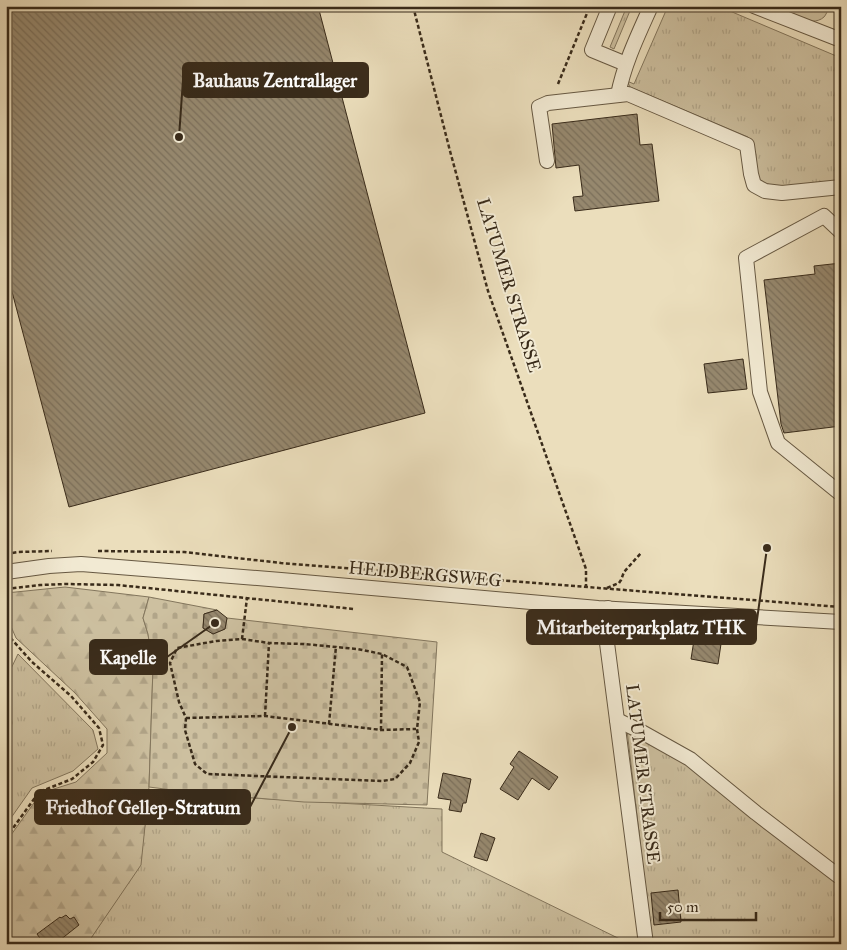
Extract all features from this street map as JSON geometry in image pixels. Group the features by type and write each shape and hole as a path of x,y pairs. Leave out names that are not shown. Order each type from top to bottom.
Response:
{"street":[{"path":"610,6 592,50 626,64"},
{"path":"618,95 620,81 626,64 650,6"},
{"path":"754,6 841,40"},
{"path":"547,161 539,107 548,103 628,94 747,145 754,185 765,191 782,193 841,187"},
{"path":"841,232 824,216 746,258 760,392 778,443 841,494"},
{"name":"HEIDBERGSWEG","path":"6,572 81,564 608,608 841,622"},
{"name":"LATUMER STRASSE","path":"608,608 607,643 646,944"},
{"path":"617,720 690,759 841,878"}],"path":[{"name":"LATUMER STRASSE","path":"413,6 488,292 586,569 586,587"},
{"path":"558,84 590,6"},
{"path":"6,554 53,551"},
{"path":"95,551 184,552 281,563 841,607"},
{"path":"606,589 619,583 624,572 641,553"},
{"path":"6,589 40,584 118,585 354,608"},
{"path":"242,639 247,598"},
{"path":"6,633 32,662 71,696 99,728 103,745 93,762 72,779 39,792 6,838"},
{"path":"242,639 269,643 336,646 357,649 382,654 407,667 420,702 416,729 419,742 410,763 395,779 382,781 207,774 194,764 185,730 186,718 179,702 170,663 177,648 216,640 242,639"},
{"path":"265,716 269,643"},
{"path":"329,724 336,646"},
{"path":"381,730 382,654"},
{"path":"186,718 265,716 381,730 416,729"}],"green space":[{"path":"627,6 632,6 614,49 610,47"},
{"path":"668,6 718,6 841,58 841,180 797,186 764,183 755,178 748,137 630,87 627,81 634,84"},
{"path":"770,6 829,6 824,17 812,21 797,18"},
{"path":"65,587 149,597 143,618 148,634 153,667 149,787 141,865 87,944 6,944 6,842 41,793 76,782 107,753 107,729 75,693 16,638 6,615 6,593"},
{"path":"149,597 217,610 204,614 203,628 213,634 225,629 227,618 437,642 427,805 304,802 149,787 153,667 148,634 143,618"},
{"path":"18,654 93,730 98,749 73,771 32,788 6,825 6,750 12,723 6,679"},
{"path":"627,730 688,766 841,882 841,944 652,944"},
{"path":"149,792 442,809 442,852 627,944 87,944 140,865"}],"building":[{"path":"6,6 318,6 425,413 69,507 6,269"},
{"path":"637,114 640,145 652,144 659,201 575,211 573,197 583,196 579,165 556,168 552,124"},
{"path":"841,263 841,426 784,433 781,424 764,280 815,274 814,266"},
{"path":"743,359 747,389 708,393 704,364"},
{"path":"217,610 227,618 225,629 213,634 203,628 204,614"},
{"path":"694,640 721,644 718,664 691,659"},
{"path":"519,751 558,777 549,790 532,778 518,800 500,789 514,767 510,764"},
{"path":"443,773 471,779 466,803 463,803 461,812 449,810 451,800 438,798"},
{"path":"481,833 495,838 487,861 474,857"},
{"path":"678,890 681,922 654,925 651,893"},
{"path":"66,915 70,919 74,917 79,925 55,944 44,944 37,934 60,917"}],"place":[{"name":"Bauhaus Zentrallager","path":"179,137"},
{"name":"Mitarbeiterparkplatz THK","path":"767,548"},
{"name":"Kapelle","path":"215,623"},
{"name":"Friedhof Gellep-Stratum","path":"292,727"}]}
